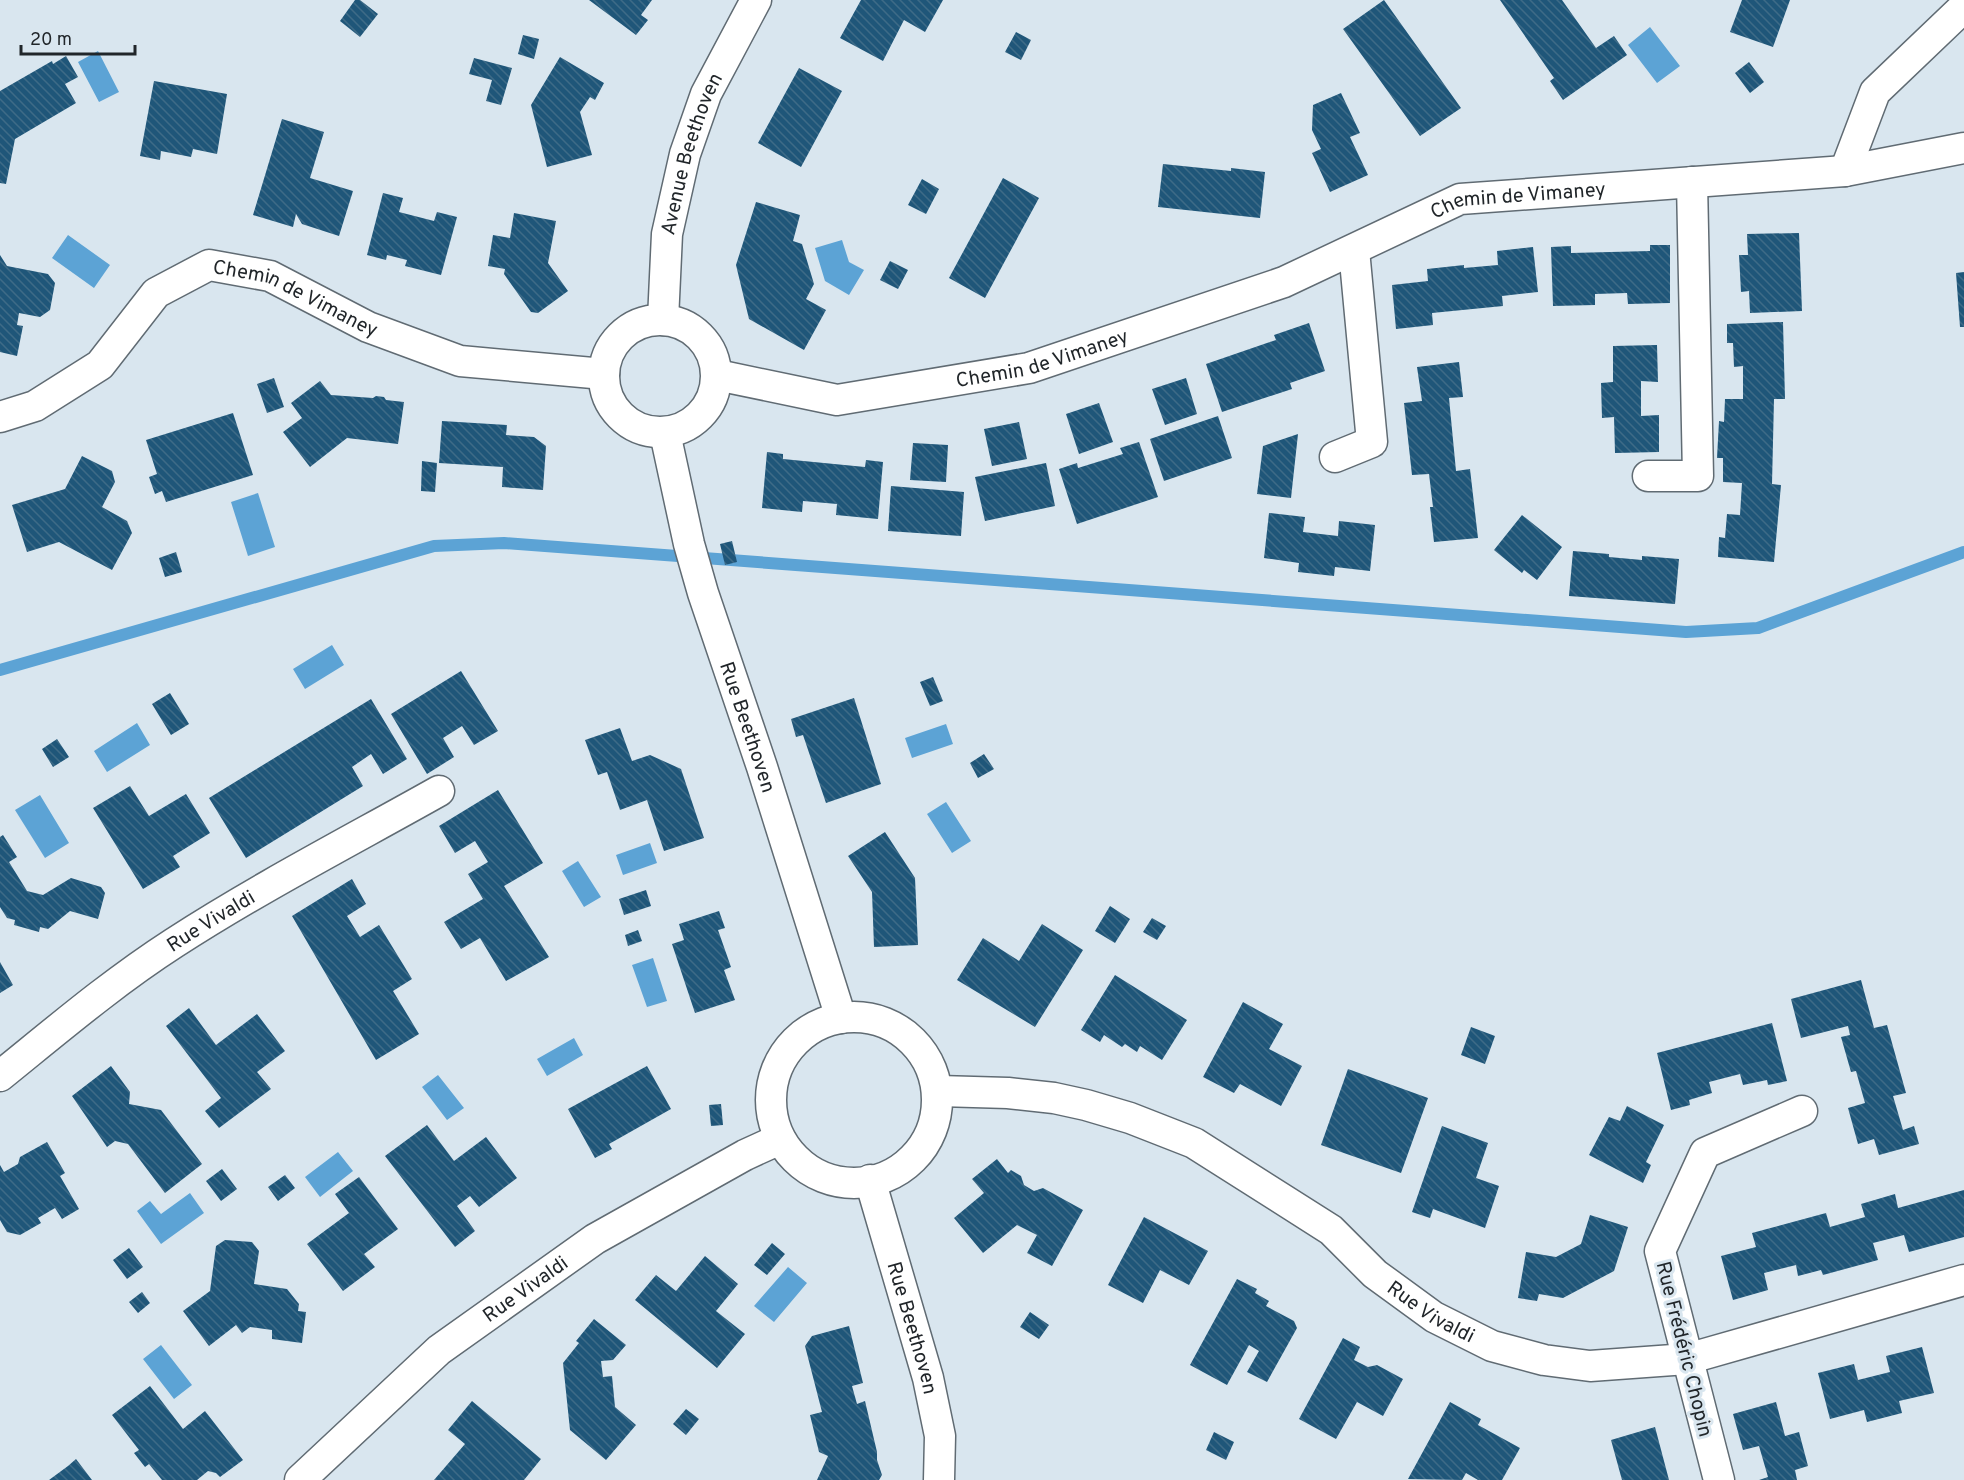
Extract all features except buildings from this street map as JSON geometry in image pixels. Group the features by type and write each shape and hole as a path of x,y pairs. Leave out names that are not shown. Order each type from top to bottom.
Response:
{"street":[{"name":"Avenue Beethoven","path":"663,320 667,234 686,154 706,94 756,0"},
{"path":"1845,171 1875,92 1964,7"},
{"name":"Chemin de Vimaney","path":"717,375 837,400 1029,368 1284,282 1460,199 1845,171 1964,148"},
{"path":"1648,476 1698,476 1692,182"},
{"path":"1335,457 1372,442 1354,250"},
{"name":"Chemin de Vimaney","path":"0,417 35,406 100,366 156,293 209,265 270,276 368,327 460,361 604,374"},
{"path":"663,320 680,323 694,331 706,344 714,358 717,375 714,392 707,408 696,420 682,429 665,433 646,431 629,424 615,411 606,393 604,374 607,357 616,341 629,329 646,322 663,320"},
{"name":"Rue Beethoven","path":"665,433 689,544 703,593 841,1018"},
{"name":"Rue Vivaldi","path":"0,1076 95,999 173,944 291,873 439,791"},
{"path":"841,1018 869,1018 894,1028 916,1044 931,1068 939,1091 936,1119 926,1142 911,1162 890,1176 870,1180 844,1183 821,1177 801,1165 780,1139 774,1123 771,1095 778,1068 793,1044 815,1027 841,1018"},
{"name":"Rue Vivaldi","path":"939,1091 1008,1093 1086,1104 1194,1143 1331,1230 1375,1274 1434,1317 1492,1346 1544,1360 1590,1366 1687,1359 1964,1280"},
{"name":"Rue Frédéric Chopin","path":"1719,1480 1660,1251 1705,1153 1802,1111"},
{"name":"Rue Vivaldi","path":"300,1480 439,1350 595,1239 746,1155 780,1139"},
{"name":"Rue Beethoven","path":"870,1180 928,1378 940,1436 939,1480"}],"water":[{"path":"1650,27 1680,66 1657,83 1628,45"},
{"path":"98,51 119,92 99,102 78,62"},
{"path":"68,235 110,265 94,288 52,258"},
{"path":"842,240 849,262 864,270 849,295 825,281 815,248"},
{"path":"258,493 275,547 248,556 231,502"},
{"path":"332,645 344,665 305,689 293,669"},
{"path":"137,723 150,745 107,772 94,751"},
{"path":"946,724 953,744 912,758 905,738"},
{"path":"40,795 69,843 45,858 15,810"},
{"path":"946,802 971,841 952,853 927,814"},
{"path":"650,843 657,863 623,875 616,855"},
{"path":"578,861 601,897 584,907 562,871"},
{"path":"653,958 667,1001 647,1007 632,965"},
{"path":"574,1038 583,1055 547,1076 537,1059"},
{"path":"438,1075 464,1108 447,1120 422,1087"},
{"path":"338,1152 353,1171 320,1197 305,1177"},
{"path":"190,1193 204,1213 161,1244 137,1211 150,1201 161,1214"},
{"path":"788,1267 807,1283 774,1322 754,1306"},
{"path":"161,1345 192,1385 174,1399 143,1359"}],"waterway":[{"path":"0,670 434,546 504,543 1686,632 1758,628 1964,552"}]}
